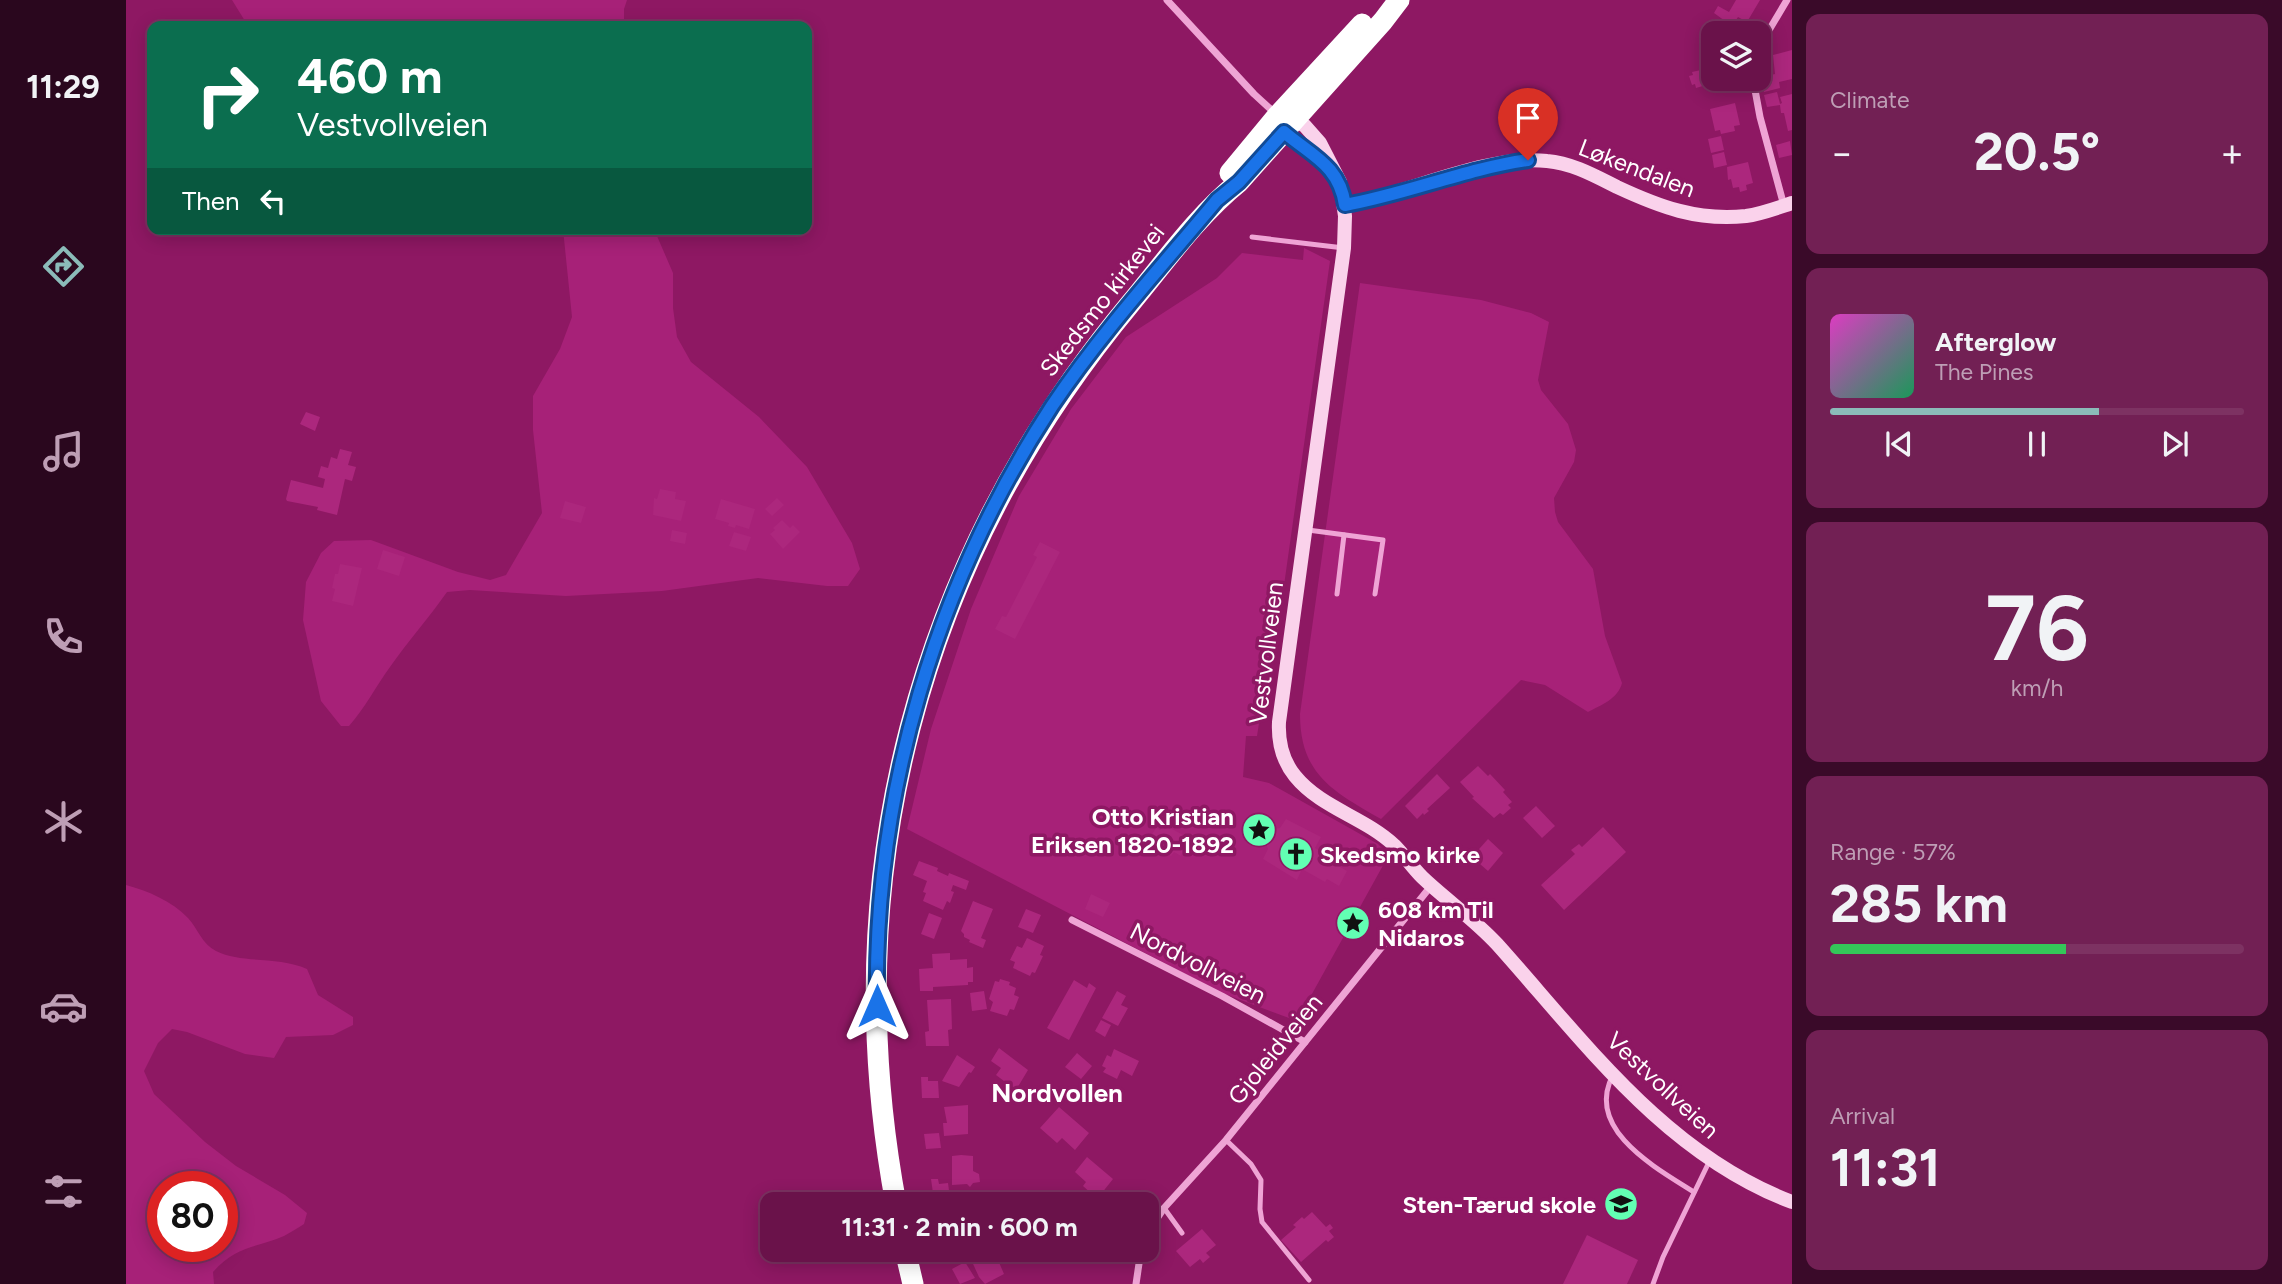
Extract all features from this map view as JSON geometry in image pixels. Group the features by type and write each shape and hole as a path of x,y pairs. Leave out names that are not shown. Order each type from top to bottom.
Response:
{"highway":[{"name":"Skedsmo kirkevei","path":"894,1192 879,1070 877,946 881,879 889,820 913,714 967,565 999,500 1041,426 1096,346 1217,200 1239,182 1358,29 1390,0"},
{"name":"Skedsmo kirkevei","path":"1286,122 1383,21 1399,0"},
{"path":"908,1262 913,1284"}],"street":[{"path":"1167,0 1254,94 1286,122"},
{"path":"1771,27 1787,0"},
{"path":"1755,91 1760,117 1788,204"},
{"name":"Vestvollveien","path":"1286,122 1332,169 1340,182 1345,205 1344,248 1279,722 1281,751 1287,765 1302,784 1328,803 1377,831 1396,847 1432,886 1476,917 1613,1075 1661,1121 1710,1159 1749,1183 1792,1202"},
{"name":"Løkendalen","path":"1345,205 1376,199 1493,165 1528,160 1570,165 1672,210 1709,217 1748,215 1788,204"},
{"name":"Gjoleidveien","path":"1159,1216 1226,1140 1432,886"},
{"name":"Nordvollveien","path":"1072,920 1305,1042"},
{"path":"1136,1284 1139,1262"}],"lane":[{"path":"1252,237 1344,248"},
{"path":"1305,530 1383,540 1375,594"},
{"path":"1337,594 1343,535"},
{"path":"1613,1075 1605,1092 1607,1115 1612,1126 1649,1162 1694,1192"},
{"path":"1226,1140 1251,1164 1261,1180 1262,1222 1310,1280"},
{"path":"1653,1284 1710,1159"},
{"path":"1164,1208 1182,1233"}],"shaded area":[{"path":"232,0 627,0 624,21 245,21"},
{"path":"564,235 657,235 673,273 673,308 677,337 691,362 759,417 807,467 852,543 860,569 848,586 758,578 662,591 566,596 470,590 447,592 397,657 355,719 349,726 341,726 321,701 303,620 306,582 321,553 334,541 371,540 458,572 490,580 506,575 542,513 533,430 533,396 560,349 572,317"},
{"path":"1304,248 1330,261 1269,691 1264,691 1257,736 1246,736 1243,777 1269,783 1378,844 1383,849 1386,860 1297,1021 1222,993 907,829 931,729 971,609 1019,496 1071,409 1126,337 1217,278 1242,253 1303,260"},
{"path":"1360,283 1481,300 1531,313 1549,322 1538,380 1541,390 1568,424 1576,450 1574,462 1554,498 1555,512 1558,522 1593,569 1605,636 1622,683 1613,697 1588,712 1545,685 1521,680 1381,819 1335,790 1313,767 1306,752 1300,714"},
{"path":"126,885 175,907 216,951 307,969 318,995 353,1017 353,1025 333,1035 286,1037 274,1058 245,1054 172,1029 158,1043 144,1071 154,1094 205,1142 236,1166 285,1195 307,1213 304,1224 284,1236 238,1252 238,1171 147,1171 147,1262 222,1262 213,1272 214,1284 126,1284"}],"building":[{"path":"1736,0 1760,0 1748,21 1738,17 1735,21 1725,21 1714,13 1718,6 1729,12"},
{"path":"1792,50 1792,79 1779,82 1780,88 1771,90 1771,75 1775,74 1773,55"},
{"path":"1701,70 1701,87 1696,88 1695,84 1692,85 1689,76 1693,75 1692,72"},
{"path":"1777,92 1780,104 1780,97 1792,94 1792,130 1788,131 1780,105 1767,107 1764,95"},
{"path":"1735,103 1740,125 1734,126 1735,131 1721,134 1720,130 1715,131 1710,109"},
{"path":"1721,136 1724,150 1711,153 1708,139"},
{"path":"1790,141 1792,155 1779,158 1776,145"},
{"path":"1724,152 1727,165 1714,168 1712,155"},
{"path":"1748,162 1753,183 1746,185 1747,190 1740,192 1739,187 1733,188 1731,179 1728,180 1727,167"},
{"path":"306,412 320,417 315,431 300,424"},
{"path":"340,449 352,452 348,465 356,467 352,481 345,479 337,515 317,510 318,507 287,501 291,480 323,488 325,479 318,477 321,466 328,468 331,457 337,459"},
{"path":"660,489 676,492 675,499 686,501 681,521 653,515 654,498 657,499"},
{"path":"777,498 784,505 772,516 765,509"},
{"path":"721,499 755,509 749,529 736,525 735,528 728,526 729,523 715,519"},
{"path":"565,501 586,507 581,523 560,518"},
{"path":"782,520 790,528 793,525 800,532 783,549 770,534"},
{"path":"672,530 687,533 685,544 670,541"},
{"path":"734,532 751,537 746,551 729,546"},
{"path":"1040,542 1060,552 1015,639 995,629 1002,616 1006,617 1037,557 1033,555"},
{"path":"383,550 405,557 399,576 377,569"},
{"path":"340,564 362,568 353,606 332,601 335,574 338,574"},
{"path":"1478,766 1488,776 1490,774 1512,802 1508,805 1511,808 1503,815 1500,813 1494,818 1472,798 1474,797 1460,782"},
{"path":"1437,774 1450,788 1427,809 1429,811 1417,819 1405,806"},
{"path":"1536,806 1555,826 1542,838 1523,818"},
{"name":"Skedsmo kirke","path":"1286,819 1321,837 1315,848 1338,861 1335,864 1347,871 1339,886 1327,879 1325,882 1302,869 1297,880 1263,859 1268,849 1264,839 1269,830 1280,828"},
{"path":"1165,825 1183,835 1181,839 1191,848 1186,856 1174,852 1171,856 1159,848 1161,844 1151,836 1156,828 1160,830"},
{"path":"1603,827 1626,852 1564,910 1541,885 1575,854 1571,850 1579,844 1582,847"},
{"path":"1488,839 1503,853 1488,871 1472,857"},
{"path":"919,861 938,868 937,871 948,876 949,873 969,881 966,890 953,885 951,891 954,892 950,903 947,901 943,910 923,901 927,881 913,875"},
{"path":"1091,894 1110,903 1103,917 1085,909"},
{"path":"973,901 993,909 981,938 986,940 983,948 969,942 961,931"},
{"path":"1026,909 1041,915 1033,933 1018,927"},
{"path":"929,913 942,918 934,939 921,934"},
{"path":"1027,938 1044,946 1040,955 1043,956 1035,973 1032,972 1030,976 1013,968 1015,962 1010,960 1017,946 1022,948"},
{"path":"950,953 950,960 967,959 967,968 973,967 973,982 968,982 968,985 933,987 933,991 920,991 919,969 933,968 932,954"},
{"path":"1000,979 1010,982 1009,985 1016,988 1014,995 1019,997 1014,1010 1010,1009 1007,1016 990,1011 993,1002 989,999 995,981 999,982"},
{"path":"1074,980 1087,988 1089,983 1096,988 1069,1040 1047,1028"},
{"path":"984,991 987,1009 972,1011 970,993"},
{"path":"1117,991 1126,996 1121,1005 1128,1008 1118,1026 1102,1018"},
{"path":"951,999 952,1029 948,1030 949,1046 926,1046 925,1032 929,1031 927,1000"},
{"path":"1101,1020 1111,1025 1105,1037 1095,1031"},
{"path":"999,1048 1028,1070 1016,1090 996,1075 1001,1068 991,1061"},
{"path":"1114,1049 1139,1061 1132,1076 1121,1070 1117,1079 1103,1072 1106,1068 1102,1066 1107,1055 1111,1057"},
{"path":"1077,1053 1092,1066 1081,1079 1065,1067"},
{"path":"957,1055 975,1067 959,1087 942,1081"},
{"path":"921,1077 928,1077 928,1081 938,1081 939,1098 922,1098"},
{"path":"968,1105 968,1134 944,1136 943,1123 947,1123 944,1107"},
{"path":"1059,1107 1089,1133 1075,1150 1062,1138 1057,1143 1040,1128"},
{"path":"939,1133 941,1148 926,1149 924,1134"},
{"path":"952,1156 973,1156 973,1171 979,1174 980,1182 973,1183 970,1187 967,1184 952,1185"},
{"path":"1087,1157 1113,1179 1103,1192 1090,1192 1083,1186 1086,1182 1075,1172"},
{"path":"931,1179 938,1179 939,1184 948,1183 949,1192 933,1192"},
{"path":"1312,1212 1326,1227 1330,1224 1333,1228 1329,1231 1334,1237 1328,1242 1326,1240 1301,1262 1281,1240 1296,1227 1293,1225"},
{"path":"1202,1229 1216,1245 1206,1253 1210,1257 1203,1263 1200,1259 1190,1267 1176,1251"},
{"path":"1587,1235 1638,1260 1627,1284 1563,1284"},
{"path":"965,1262 975,1278 960,1284 952,1269"},
{"path":"972,1262 999,1262 1004,1274 985,1284"}],"place":[{"name":"Otto Kristian Eriksen 1820-1892","path":"1259,830"},
{"name":"Skedsmo kirke","path":"1296,854"},
{"name":"608 km Til Nidaros","path":"1353,923"},
{"name":"Sten-Tærud skole","path":"1621,1204"}],"district":[{"name":"Nordvollen","path":"1057,1093"}],"route":[{"path":"877,1006 877,946 884,854 895,785 913,714 934,649 982,533 1052,406 1084,362 1217,200 1239,182 1284,132 1332,169 1340,182 1345,205 1376,199 1493,165 1528,160"}]}
